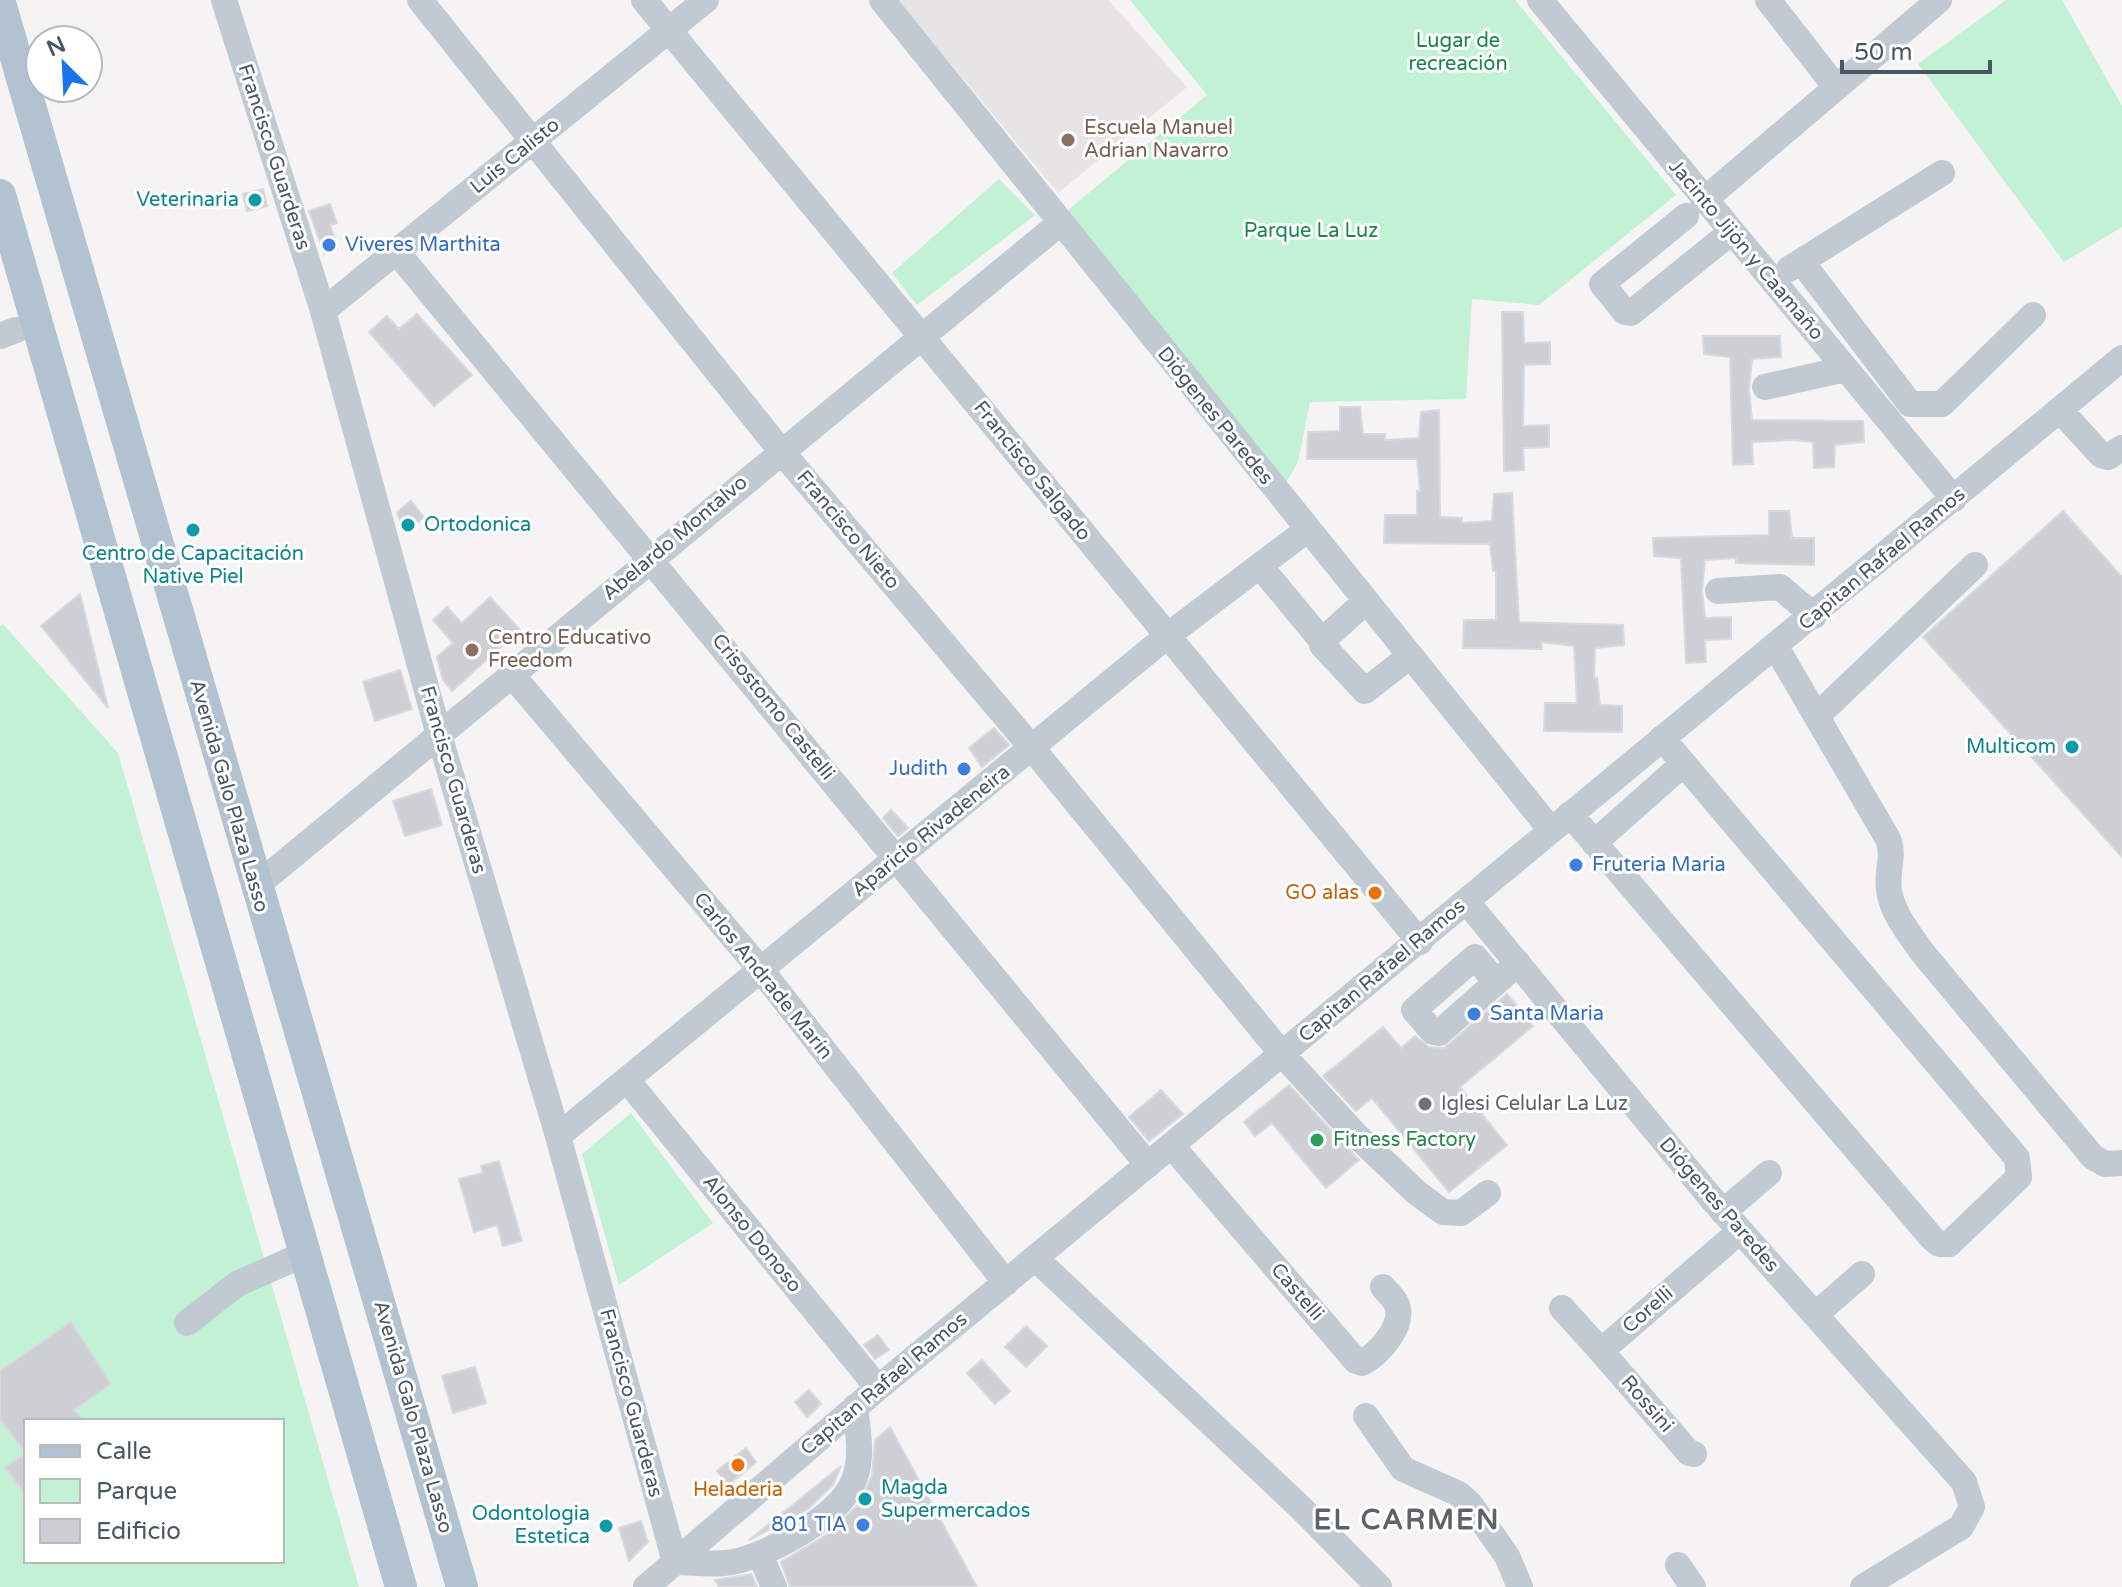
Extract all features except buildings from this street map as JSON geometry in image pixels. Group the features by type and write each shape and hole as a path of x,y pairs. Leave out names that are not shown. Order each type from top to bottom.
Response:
{"main road":[{"name":"Avenida Galo Plaza Lasso","path":"0,3 462,1587"},
{"name":"Avenida Galo Plaza Lasso","path":"0,83 439,1587"},
{"path":"0,195 401,1587"},
{"path":"0,274 8,333 291,1260 380,1587"}],"street":[{"name":"Francisco Guarderas","path":"224,0 323,311 439,735 558,1136 675,1562"},
{"name":"Francisco Nieto","path":"420,0 781,451 1032,748 1282,1054 1356,1135 1417,1193 1443,1212 1461,1213 1488,1193"},
{"name":"Francisco Salgado","path":"644,0 1420,942"},
{"name":"Luis Calisto","path":"323,311 706,0"},
{"name":"Diógenes Paredes","path":"882,0 1410,656 1560,822 1594,843 1932,1238 1939,1244 1949,1244 2019,1177 2017,1158 1683,764"},
{"name":"Jacinto Jijón y Caamaño","path":"1540,0 1694,208 1730,233 1954,499"},
{"path":"1768,0 1835,86"},
{"path":"1730,233 1631,313 1625,312 1602,287 1939,0"},
{"path":"1771,282 1942,173"},
{"name":"Abelardo Montalvo","path":"256,886 1060,223"},
{"name":"Crisostomo Castelli","path":"396,251 1148,1165"},
{"path":"1801,261 1910,404 1942,404 2033,315"},
{"name":"Capitan Rafael Ramos","path":"646,1587 855,1407 2122,358"},
{"path":"1765,387 1845,369"},
{"path":"2060,410 2101,455 2108,457 2122,448"},
{"name":"Aparicio Rivadeneira","path":"558,1136 1167,636 1307,530"},
{"path":"1818,715 1975,565"},
{"path":"1260,566 1365,691 1410,656"},
{"path":"1718,591 1780,587 1814,616"},
{"path":"1322,641 1365,602"},
{"path":"1776,647 1888,839 1893,853 1889,889 1892,900 1922,952 2093,1157 2105,1164 2122,1163"},
{"name":"Carlos Andrade Marín","path":"512,675 761,970 1006,1283"},
{"path":"1594,843 1683,764 1662,738"},
{"name":"Diógenes Paredes","path":"1466,901 1731,1221 1964,1482 1972,1507 1961,1527 1863,1587"},
{"path":"1496,982 1518,963"},
{"name":"Alonso Donoso","path":"627,1080 878,1388"},
{"name":"Castelli","path":"1171,1145 1356,1361 1362,1363 1379,1351 1397,1324 1397,1305 1383,1287"},
{"name":"Corelli","path":"1601,1351 1731,1221 1769,1173"},
{"path":"1035,1258 1289,1496 1379,1587"},
{"path":"187,1323 237,1284 291,1260"},
{"path":"1815,1315 1862,1274"},
{"path":"1562,1308 1601,1351"},
{"name":"Rossini","path":"1601,1351 1689,1453 1694,1454"},
{"path":"675,1562 725,1563 760,1554 818,1519 849,1492 855,1479 859,1445 855,1407"},
{"path":"1366,1416 1403,1469 1459,1494 1470,1504 1507,1556 1520,1587"},
{"path":"760,1554 774,1587"}],"shaded area":[{"name":"Escuela Manuel Adrian Navarro","path":"898,0 1108,0 1187,87 1058,193"}],"green space":[{"name":"Parque La Luz","path":"1130,0 1515,0 1676,195 1539,305 1472,299 1466,399 1310,402 1298,462 1283,488 1068,210 1207,95"},
{"path":"2006,0 2062,0 2122,106 2122,227 2064,262 1918,64"},
{"path":"999,179 1035,215 917,305 892,273"},
{"path":"3,624 118,753 359,1587 0,1587 0,626"},
{"path":"631,1113 713,1223 619,1285 582,1154"}],"place":[{"name":"Escuela Manuel Adrian Navarro","path":"1068,140"},
{"name":"Veterinaria","path":"255,200"},
{"name":"Viveres Marthita","path":"329,245"},
{"name":"Ortodonica","path":"408,525"},
{"name":"Centro de Capacitación Native Piel","path":"193,530"},
{"name":"Centro Educativo Freedom","path":"472,650"},
{"name":"Multicom","path":"2072,747"},
{"name":"Judith","path":"964,769"},
{"name":"Fruteria Maria","path":"1576,865"},
{"name":"GO alas","path":"1375,893"},
{"name":"Santa Maria","path":"1474,1014"},
{"name":"Iglesi Celular La Luz","path":"1425,1104"},
{"name":"Fitness Factory","path":"1317,1140"},
{"name":"Heladeria","path":"738,1465"},
{"name":"Magda Supermercados","path":"865,1499"},
{"name":"801 TIA","path":"863,1525"},
{"name":"Odontologia Estetica","path":"606,1526"}],"district":[{"name":"EL CARMEN","path":"1407,1520"}],"park label":[{"name":"Lugar de recreación","path":"1458,52"}]}
